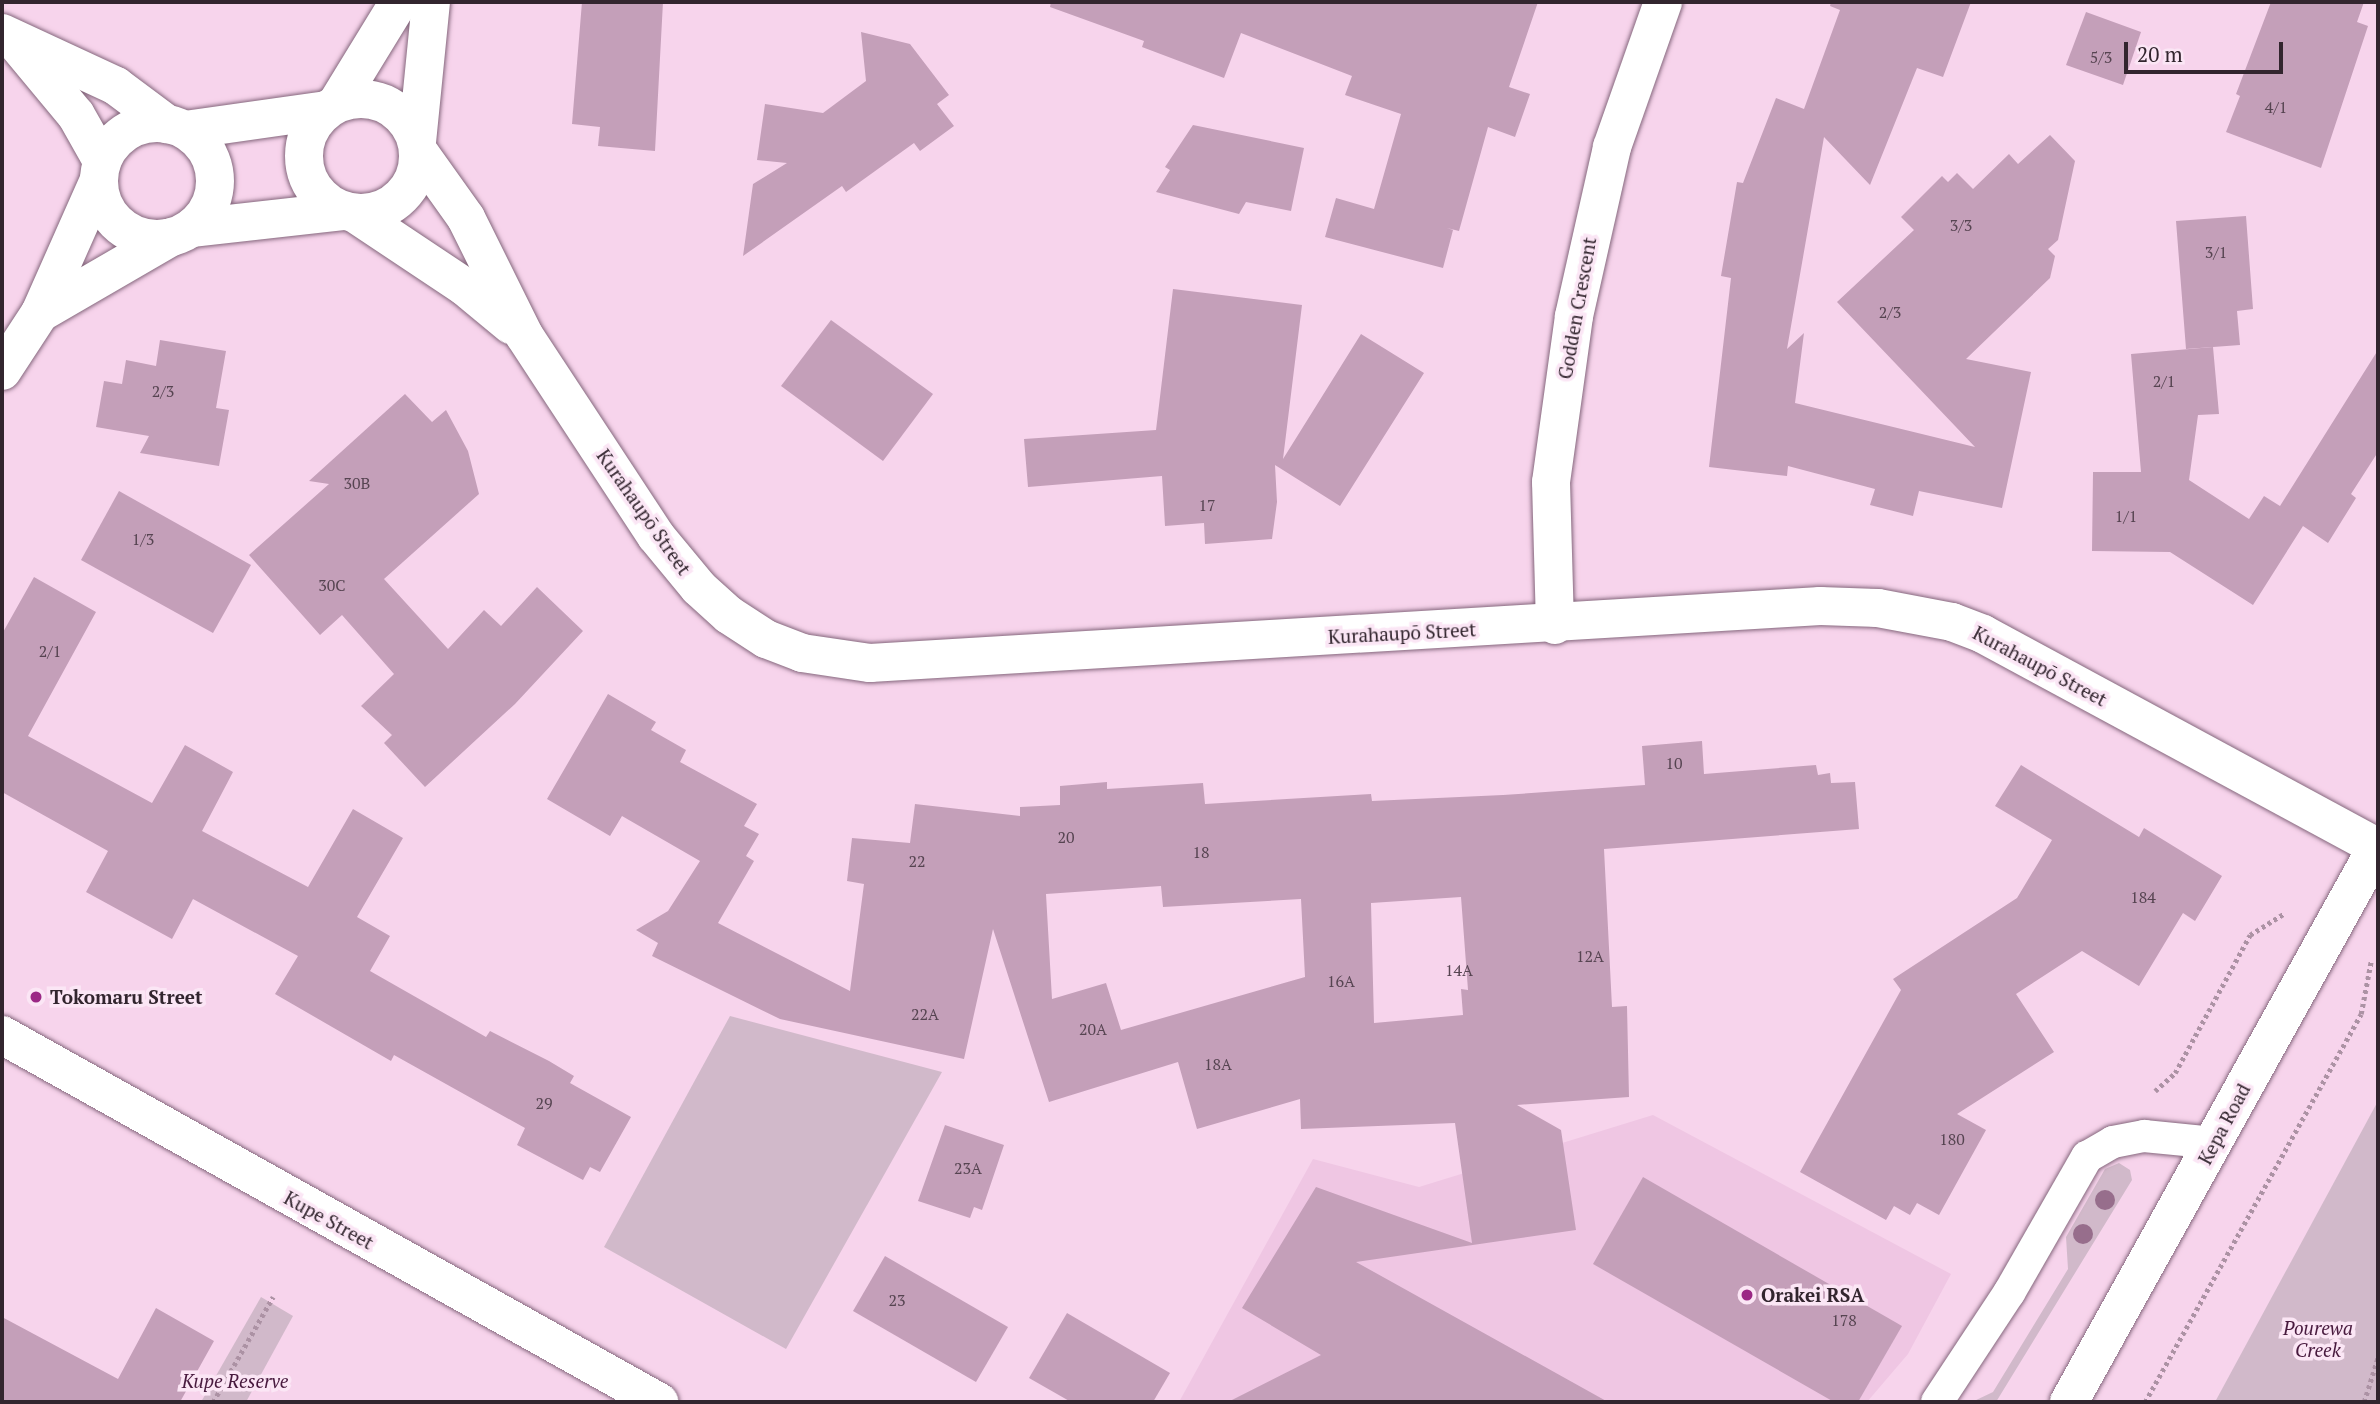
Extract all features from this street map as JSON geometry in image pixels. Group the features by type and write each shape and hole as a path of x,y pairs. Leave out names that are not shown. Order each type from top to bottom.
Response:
{"street":[{"path":"349,212 324,200 306,172 307,138 331,107 399,2"},
{"path":"8,36 76,116 100,171 107,211 121,227 150,239 182,232 387,208 405,194 416,175 431,2"},
{"name":"Godden Crescent","path":"1555,625 1551,482 1574,316 1612,147 1663,2"},
{"path":"8,36 116,86 204,146 215,177 207,210 182,232 40,313"},
{"path":"2,371 40,313 100,171 127,131 146,123 176,127 331,107 359,98 391,107 407,121 418,147"},
{"name":"Kurahaupō Street","path":"418,147 466,218 524,335 656,536 699,588 766,639 802,653 870,663 1555,625 1820,606 1878,608 1952,622 1983,634 2378,846"},
{"name":"Kurahaupō Street","path":"349,212 465,287 524,335"},
{"name":"Kepa Road","path":"2069,1402 2378,846"},
{"name":"Kupe Street","path":"2,1035 659,1402"}],"lane":[{"path":"1937,1402 2009,1293 2087,1157 2113,1142 2144,1136 2214,1143"}],"path":[{"path":"2151,1092 2164,1087 2175,1073 2250,935 2295,906"},
{"path":"2145,1402 2361,1014 2370,976"},
{"path":"213,1402 273,1297"},
{"path":"2364,1402 2378,1357"}],"shaded area":[{"path":"1653,1115 1951,1274 1908,1354 1867,1402 1179,1402 1313,1159 1419,1187"}],"green space":[{"path":"730,1016 942,1072 786,1349 604,1247"},
{"name":"Pourewa Creek","path":"2378,1101 2378,1402 2215,1402"},
{"path":"2119,1163 2130,1170 2132,1180 1996,1402 1972,1402 1993,1392 2068,1269 2066,1237 2105,1169"},
{"name":"Kupe Reserve","path":"261,1297 293,1316 246,1402 201,1402"}],"building":[{"path":"582,2 663,2 655,151 598,146 600,127 572,124"},
{"path":"1051,2 1538,2 1509,87 1530,94 1515,137 1488,127 1459,231 1447,228 1453,230 1443,268 1325,237 1336,198 1374,209 1401,114 1345,95 1352,76 1241,33 1224,78 1142,47 1144,41 1050,7"},
{"path":"1831,2 1971,2 1943,77 1917,68 1870,185 1824,137 1787,349 1804,333 1795,403 1975,447 1837,302 1914,230 1901,217 1942,176 1948,182 1957,173 1973,189 2009,154 2018,164 2050,135 2075,161 2058,240 2048,249 2055,256 2050,278 1966,359 2031,372 2002,508 1919,491 1913,516 1870,505 1875,489 1788,466 1787,476 1709,467 1731,278 1721,276 1737,182 1743,183 1776,98 1804,109 1840,10 1830,6"},
{"path":"2271,2 2364,2 2357,22 2368,26 2321,168 2226,132 2240,96 2236,94"},
{"path":"2086,12 2141,32 2123,85 2066,65"},
{"path":"861,32 910,44 949,95 937,104 954,126 920,151 914,143 846,192 842,186 743,256 753,184 787,163 757,160 765,104 823,113 866,81"},
{"path":"1193,125 1304,148 1291,211 1246,202 1239,214 1156,192 1170,170 1165,167"},
{"path":"2246,216 2253,309 2237,311 2240,345 2186,349 2176,221"},
{"path":"1173,289 1302,305 1283,459 1361,334 1424,373 1340,506 1275,465 1277,502 1272,539 1205,544 1204,523 1165,526 1162,476 1028,487 1024,439 1156,430"},
{"path":"831,320 933,394 883,461 781,386"},
{"path":"160,340 226,351 216,408 229,410 219,466 140,453 149,436 96,427 104,381 122,384 126,360 156,366"},
{"path":"2213,347 2219,414 2198,415 2189,480 2249,519 2264,496 2280,506 2378,350 2378,452 2351,494 2356,498 2328,543 2303,526 2253,605 2170,552 2092,551 2093,472 2141,472 2131,354"},
{"path":"405,394 432,422 446,410 468,451 479,494 384,579 448,649 484,610 501,626 537,587 583,631 515,704 425,787 384,743 392,735 361,706 394,674 342,615 320,635 249,555 329,484 309,481"},
{"path":"119,491 251,565 213,633 81,560"},
{"path":"34,577 96,612 28,736 152,803 185,745 233,772 202,831 308,887 353,809 403,838 357,917 390,936 370,971 486,1037 490,1031 549,1061 574,1076 570,1083 631,1117 600,1172 590,1167 583,1180 517,1145 525,1128 394,1055 391,1061 275,994 298,956 193,899 172,939 86,892 108,851 2,792 2,634"},
{"path":"608,694 656,722 651,730 686,750 680,762 757,804 744,826 759,834 746,856 754,861 718,923 850,991 864,884 847,881 852,838 910,843 915,804 1020,816 1020,807 1060,805 1060,786 1107,782 1107,789 1203,783 1205,804 1371,794 1372,801 1645,785 1642,746 1702,741 1704,774 1816,765 1818,775 1830,773 1831,783 1855,782 1859,829 1604,849 1612,1007 1627,1006 1629,1097 1517,1105 1561,1130 1576,1230 1356,1262 1608,1402 1228,1402 1321,1355 1242,1308 1316,1187 1472,1243 1455,1123 1301,1129 1300,1099 1197,1129 1178,1062 1049,1102 993,929 964,1059 780,1019 652,956 658,943 636,930 668,911 700,861 622,816 610,836 547,799","holes":["1161,886 1163,907 1301,899 1305,977 1121,1030 1106,983 1052,999 1046,894","1461,897 1468,990 1461,989 1463,1015 1374,1023 1371,903"]},
{"path":"2021,765 2139,837 2144,828 2222,876 2195,921 2183,913 2139,986 2082,951 2016,994 2054,1052 1957,1114 1986,1130 1939,1215 1917,1203 1910,1215 1894,1206 1886,1220 1800,1172 1901,990 1893,979 2017,898 2052,840 1995,806"},
{"path":"945,1125 1004,1145 982,1210 974,1207 970,1218 918,1201"},
{"name":"Orakei RSA","path":"1643,1177 1902,1326 1858,1402 1834,1402 1593,1264"},
{"path":"885,1256 1008,1327 976,1382 853,1311"},
{"path":"156,1308 214,1341 180,1402 2,1402 2,1317 118,1379"},
{"path":"1067,1313 1170,1373 1153,1402 1071,1402 1029,1378"}],"place":[{"name":"Tokomaru Street","path":"36,997"},
{"name":"Orakei RSA","path":"1747,1295"}]}
